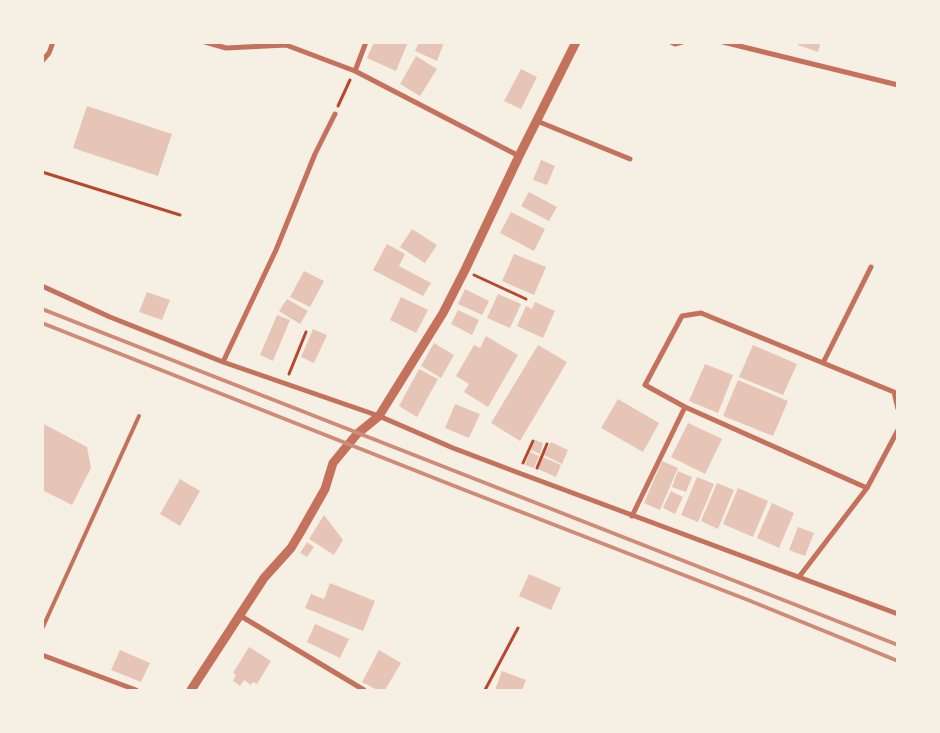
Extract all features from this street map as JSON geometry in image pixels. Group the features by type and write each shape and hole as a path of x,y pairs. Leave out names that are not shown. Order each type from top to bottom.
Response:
{"street":[{"path":"42,61 49,53 53,42"},
{"path":"206,42 226,48 286,45 355,71 519,156"},
{"path":"355,71 366,42"},
{"path":"191,690 264,578 291,548 325,489 333,462 358,434 378,416 442,313 465,270 576,42"},
{"path":"671,42 674,44 682,42"},
{"path":"722,42 898,85"},
{"path":"223,362 276,250 315,154 335,114"},
{"path":"537,121 630,159"},
{"path":"823,363 871,267"},
{"path":"42,286 110,317 223,362 378,416 453,448 898,614"},
{"path":"867,488 684,407 645,385 682,316 701,313 894,392 898,409"},
{"path":"632,516 684,407"},
{"path":"799,577 867,488 898,430"},
{"path":"239,615 364,690"},
{"path":"42,655 136,690"}],"lane":[{"path":"894,392 898,387"},
{"path":"42,629 139,416"}],"path":[{"path":"335,114 355,71"},
{"path":"42,172 180,215"},
{"path":"465,270 526,300"},
{"path":"285,384 306,332"},
{"path":"519,473 533,441"},
{"path":"533,478 547,444"},
{"path":"485,690 518,628"}],"building":[{"path":"374,42 408,42 396,71 367,58"},
{"path":"419,42 444,42 437,61 415,51"},
{"path":"798,42 821,42 818,52 798,45"},
{"path":"416,56 437,69 420,96 400,84"},
{"path":"521,69 537,77 521,109 504,101"},
{"path":"87,106 172,134 158,176 73,148"},
{"path":"541,160 555,166 547,185 533,180"},
{"path":"529,192 557,207 549,221 521,206"},
{"path":"511,212 545,229 534,251 500,233"},
{"path":"412,229 437,245 425,263 400,247"},
{"path":"387,244 405,254 399,266 431,283 423,296 373,270"},
{"path":"514,254 546,267 534,295 502,281"},
{"path":"304,271 324,281 310,307 290,297"},
{"path":"465,289 489,301 482,315 458,304"},
{"path":"147,292 170,300 162,320 139,312"},
{"path":"498,294 521,304 510,328 487,318"},
{"path":"401,297 428,310 416,333 390,320"},
{"path":"287,299 308,311 300,324 279,311"},
{"path":"535,302 555,311 543,338 517,326 526,306 532,309"},
{"path":"458,310 479,320 472,335 451,324"},
{"path":"277,315 290,320 273,361 260,355"},
{"path":"313,329 327,335 314,363 301,357"},
{"path":"486,336 518,355 488,407 464,392 469,384 456,376 474,345 480,348"},
{"path":"434,343 454,355 441,378 421,366"},
{"path":"538,345 567,362 520,441 491,423"},
{"path":"753,345 797,364 783,395 739,377"},
{"path":"705,364 733,375 718,413 689,401"},
{"path":"419,369 438,379 417,417 399,406"},
{"path":"738,380 788,401 773,436 723,416"},
{"path":"618,399 659,423 643,452 601,428"},
{"path":"455,404 480,414 469,438 445,428"},
{"path":"42,423 87,447 91,468 72,505 42,490"},
{"path":"688,423 722,439 705,474 671,457"},
{"path":"535,440 543,443 540,454 531,450"},
{"path":"551,442 568,450 562,464 544,455"},
{"path":"530,452 539,456 534,468 525,465"},
{"path":"543,457 561,465 556,477 538,469"},
{"path":"662,461 678,468 660,510 644,503"},
{"path":"678,471 692,477 686,492 672,487"},
{"path":"697,477 714,484 698,522 681,515"},
{"path":"180,479 200,491 180,526 160,514"},
{"path":"717,483 734,490 718,529 701,521"},
{"path":"738,488 768,501 753,537 723,524"},
{"path":"671,491 683,497 675,514 663,508"},
{"path":"772,503 794,513 779,548 757,538"},
{"path":"324,515 343,540 334,555 309,539"},
{"path":"798,527 814,533 805,556 789,550"},
{"path":"307,542 314,547 307,557 300,553"},
{"path":"529,574 561,588 551,610 519,596"},
{"path":"330,583 375,601 363,631 305,608 311,594 324,599"},
{"path":"315,624 349,639 340,658 307,642"},
{"path":"249,647 271,661 257,684 253,682 251,685 244,680 240,686 233,681 236,675 233,673"},
{"path":"120,650 150,663 141,682 111,670"},
{"path":"379,650 401,663 385,690 377,690 362,682"},
{"path":"502,671 526,680 522,690 495,690"}],"railway":[{"path":"42,309 898,645"},
{"path":"42,323 748,600 898,661"}]}
